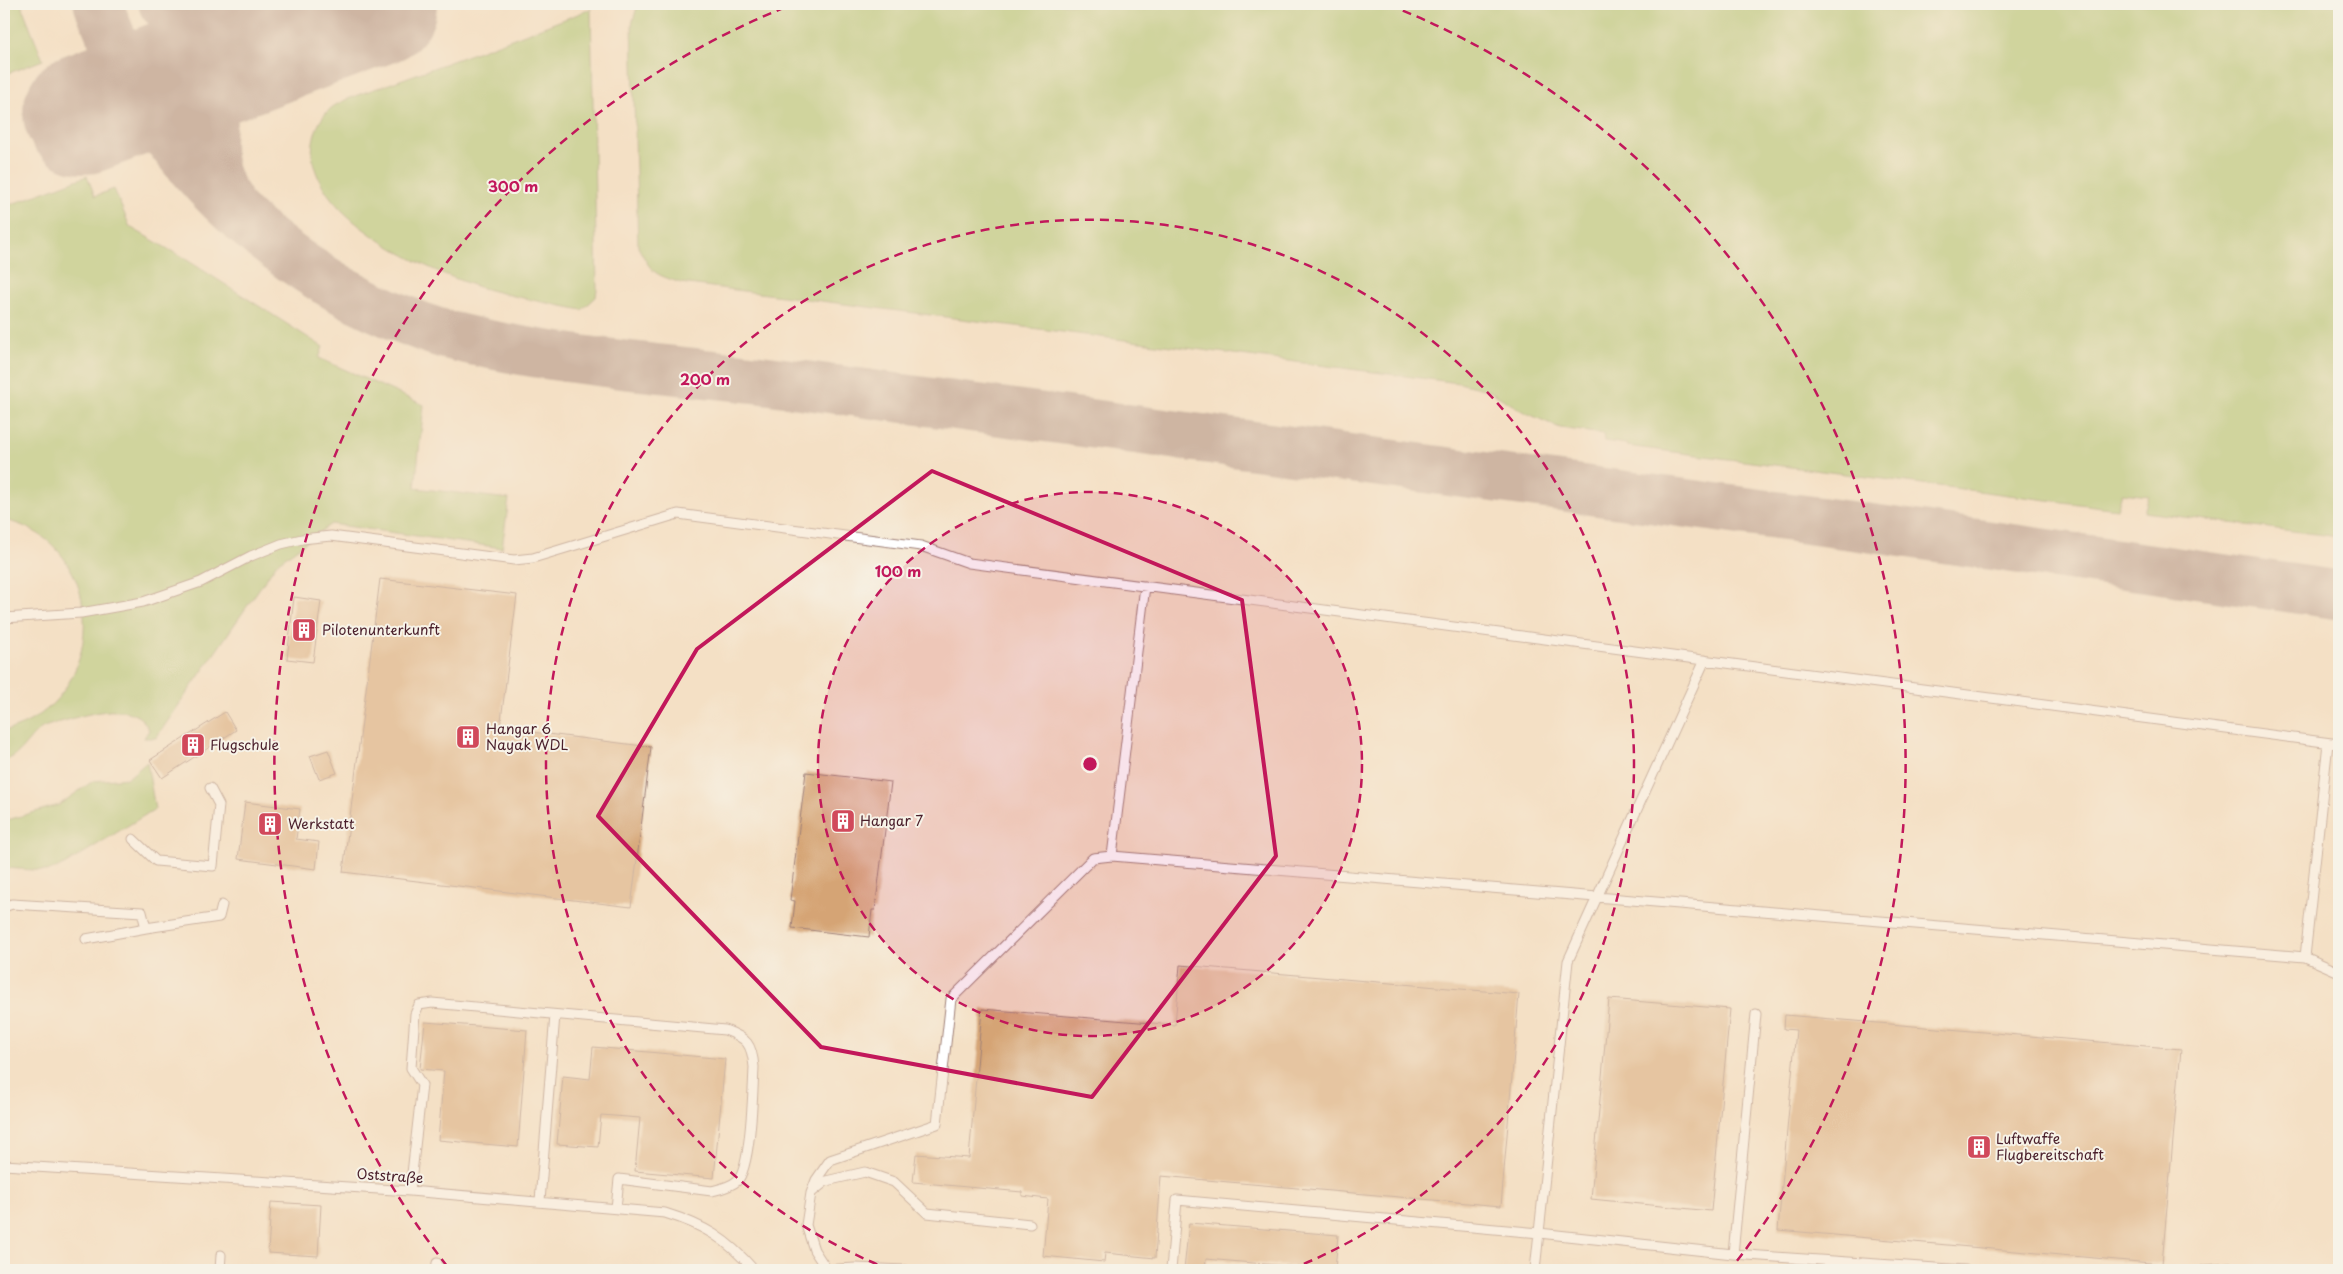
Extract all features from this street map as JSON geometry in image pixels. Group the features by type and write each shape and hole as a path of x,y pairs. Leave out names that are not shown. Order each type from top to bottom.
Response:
{"lane":[{"path":"4,618 81,613 143,602 201,582 259,553 302,539 331,536 514,560 533,558 678,514 921,546 969,563 2339,744"},
{"path":"1112,856 1146,586"},
{"path":"1535,1270 1568,961 1704,660"},
{"path":"2305,958 2328,743"},
{"path":"133,839 156,862 213,866 219,805 210,788"},
{"path":"906,1270 855,1268 826,1270 814,1250 806,1225 806,1210 816,1180 830,1160 937,1124 951,999 1093,858 1112,856 2305,958 2339,972"},
{"path":"4,907 12,904 142,912 146,928"},
{"path":"86,939 218,917 222,905"},
{"path":"410,1191 422,1085 412,1068 415,1014 419,1005 432,1003 725,1030 748,1041 753,1056 754,1068 746,1160 737,1181 712,1191 619,1179 616,1208"},
{"path":"1733,1254 1756,1014"},
{"path":"540,1201 555,1015"},
{"name":"Oststraße","path":"4,1165 410,1191 666,1212 692,1221 712,1231 738,1252 754,1270"},
{"path":"811,1193 826,1181 865,1172 894,1182 927,1213 1030,1224"},
{"path":"1171,1270 1178,1200 1539,1233 1733,1254 1965,1270"},
{"path":"220,1270 221,1255"},
{"path":"2204,1270 2230,1268 2250,1270"}],"highlighted area":[{"path":"932,471 1242,600 1276,856 1092,1097 821,1047 598,816 697,649"}],"green space":[{"path":"4,4 21,4 43,60 4,75"},
{"path":"638,4 2339,4 2339,537 2144,512 2149,496 2122,493 2117,509 1627,446 1626,444 1604,441 1603,434 1560,428 1524,412 1488,390 1459,383 681,283 654,271 638,247 632,24"},
{"path":"591,9 597,289 596,297 582,310 492,291 457,279 405,256 356,223 336,204 321,183 313,161 313,140 321,120 336,105 363,93"},
{"path":"87,176 95,196 114,189 130,227 187,260 323,347 319,358 424,405 415,488 509,499 502,548 331,524 277,563 156,738 144,738 149,730 143,720 134,714 123,711 98,712 42,728 19,752 4,760 4,731 39,715 64,690 79,659 84,624 79,590 64,559 39,535 4,520 4,207"},
{"path":"147,762 155,809 64,865 48,871 4,868 4,821 59,805 93,781 128,778"}],"building":[{"name":"Hangar 6 Nayak WDL","path":"380,579 517,595 500,728 651,747 631,907 343,872"},
{"name":"Pilotenunterkunft","path":"294,597 321,601 313,662 287,659"},
{"name":"Flugschule","path":"225,712 236,730 162,778 150,760"},
{"path":"328,750 337,773 319,779 310,756"},
{"name":"Hangar 7","path":"806,772 891,782 875,910 872,910 869,937 792,928 795,901 790,900"},
{"name":"Werkstatt","path":"245,802 300,809 296,839 319,842 316,869 238,859"},
{"path":"1180,965 1519,994 1501,1206 1161,1176 1155,1258 1105,1253 1104,1262 1043,1256 1048,1199 1022,1196 1022,1192 913,1182 916,1154 969,1158 982,1009 1175,1025"},
{"path":"1609,999 1730,1009 1711,1211 1591,1199"},
{"name":"Luftwaffe Flugbereitschaft","path":"1785,1015 2181,1049 2162,1264 1778,1230 1796,1030 1784,1029"},
{"path":"425,1022 527,1030 518,1147 438,1140 444,1071 420,1069"},
{"path":"593,1047 725,1059 714,1178 635,1171 640,1118 601,1115 598,1147 557,1144 563,1076 590,1079"},
{"path":"271,1202 321,1205 318,1256 268,1253"},
{"path":"1189,1223 1338,1235 1335,1270 1206,1259 1205,1270 1184,1270"}],"taxiway":[{"path":"98,4 125,68 151,115 208,186 235,212 292,259 323,279 389,313 443,334 490,345 568,358 765,380 1862,527 2339,595"},
{"path":"163,4 208,19 248,25 290,24 337,18"},
{"path":"228,200 220,187 211,156 212,124 216,108 230,80 250,60 274,42"}],"runway":[{"path":"84,113 376,4"}],"place":[{"name":"Pilotenunterkunft","path":"304,630"},
{"name":"Hangar 6 Nayak WDL","path":"468,737"},
{"name":"Flugschule","path":"193,745"},
{"name":"Hangar 7","path":"843,821"},
{"name":"Werkstatt","path":"270,824"},
{"name":"Luftwaffe Flugbereitschaft","path":"1979,1147"}]}
